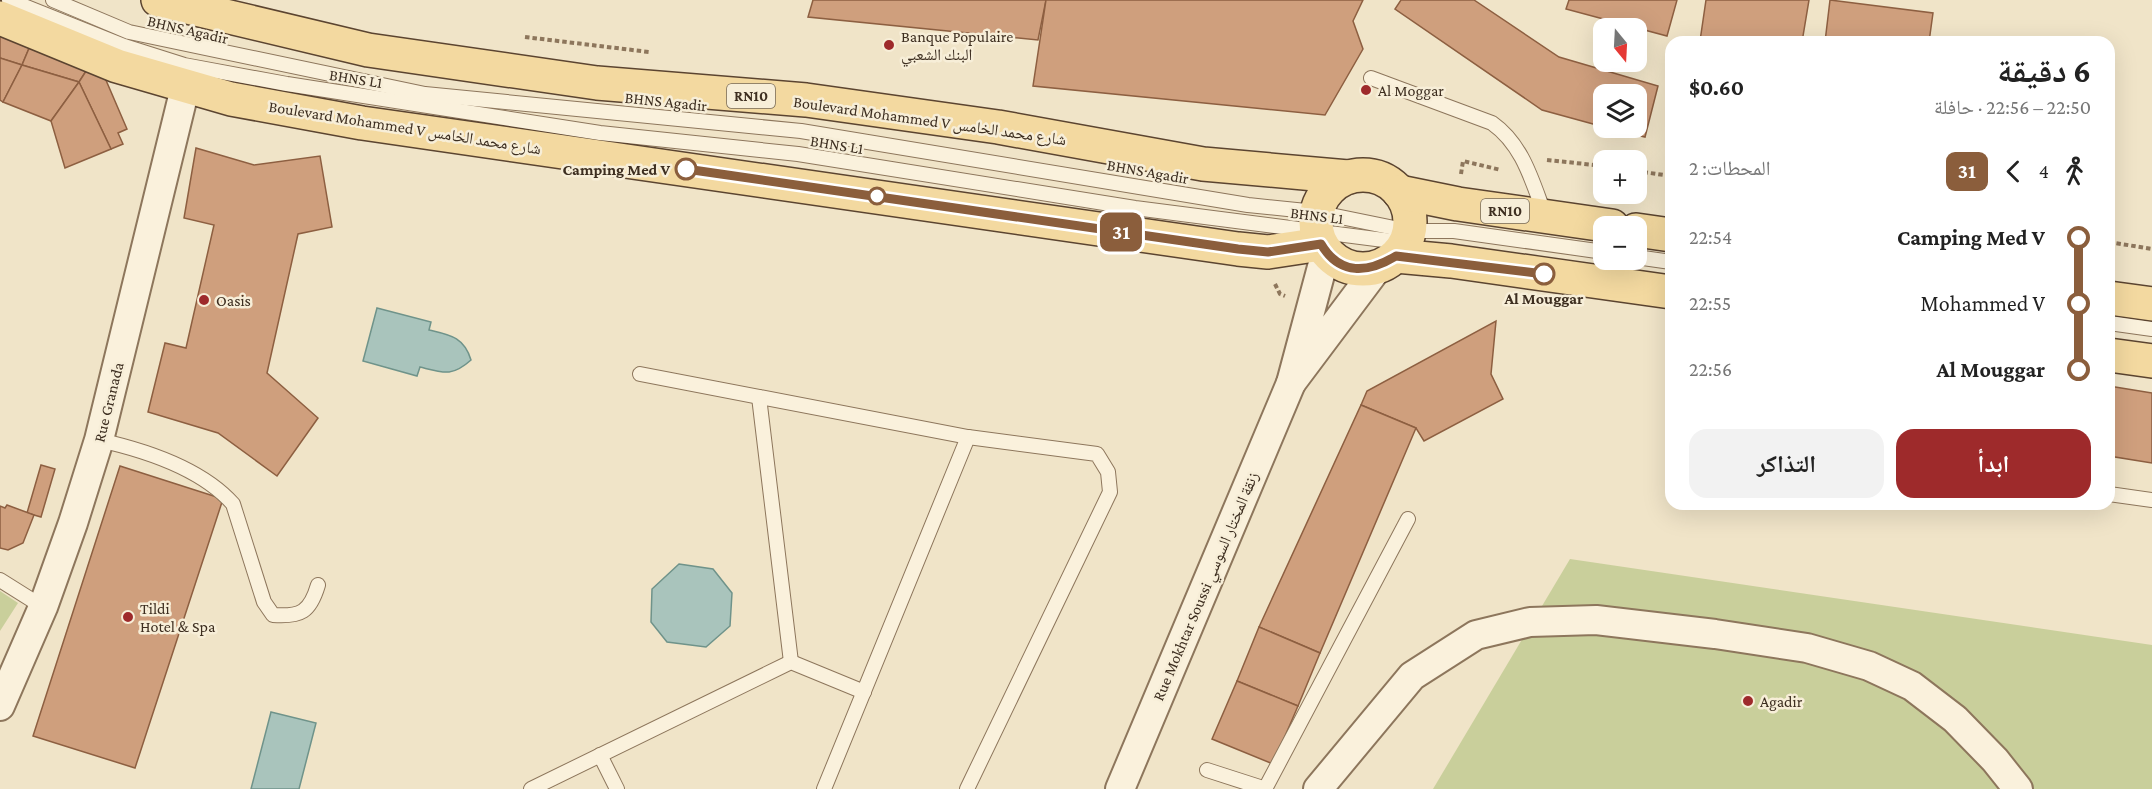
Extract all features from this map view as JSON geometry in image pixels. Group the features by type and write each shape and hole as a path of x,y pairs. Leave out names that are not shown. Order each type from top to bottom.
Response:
{"main road":[{"name":"Boulevard Mohammed V شارع محمد الخامس","path":"158,0 368,50 597,83 806,100 998,127 1203,164 1348,177"},
{"name":"Boulevard Mohammed V شارع محمد الخامس","path":"0,18 117,66 185,88 362,123 1238,249 1268,252 1320,235"},
{"name":"RN10","path":"1348,177 1366,175 1384,180 1399,192 1593,223"},
{"path":"1348,177 1334,185 1322,197 1320,235 1340,264 1359,270 1397,249 1451,261 1665,291"},
{"path":"1397,249 1408,210 1399,192"},
{"path":"1647,232 1665,234"},
{"path":"2115,299 2152,304"},
{"path":"2115,356 2152,361"}],"street":[{"name":"Rue Granada","path":"0,706 43,607 74,523 99,440 185,88"},
{"path":"1291,383 1320,235"},
{"path":"1291,383 1397,249"},
{"name":"Rue Mokhtar Soussi زنقة المختار السوسي","path":"1120,789 1291,383"},
{"path":"1318,789 1412,676 1476,635 1530,622 1596,620 1807,648 1869,666 1912,686 1955,719 1995,760 2018,789"}],"lane":[{"name":"BHNS L1","path":"9,0 114,43 184,65 287,84 600,133 798,154 1320,235"},
{"name":"BHNS Agadir","path":"53,0 129,32 424,94 801,131 1248,205 1320,235 1397,249 1454,231 1593,250"},
{"path":"1371,78 1492,123 1503,131 1520,152 1546,217"},
{"path":"1397,249 1665,277"},
{"path":"1647,259 1665,261"},
{"path":"2115,324 2152,329"},
{"path":"640,374 968,437 1097,454 1108,472 1110,492 967,789"},
{"path":"759,397 791,662"},
{"path":"824,789 968,437"},
{"path":"99,440 138,450 156,458 194,475 227,497 233,504 264,602 273,615 290,616 304,610 313,602 318,585"},
{"path":"2115,495 2152,500"},
{"path":"1207,770 1266,789 1408,519"},
{"path":"0,580 43,607"},
{"path":"531,789 791,662 864,692"},
{"path":"600,755 617,789"}],"path":[{"path":"1647,173 1665,175"},
{"path":"2115,243 2152,249"}],"green space":[{"path":"1570,559 2152,645 2152,789 1433,789"},
{"path":"0,591 18,603 0,631"}],"water":[{"path":"377,308 431,322 429,330 455,338 464,346 471,360 458,369 447,372 420,367 417,376 363,361"},
{"path":"679,564 713,569 732,593 730,626 706,647 667,642 651,622 652,589"},
{"path":"271,712 316,723 299,789 251,789"}],"building":[{"path":"813,0 1046,0 1038,40 808,17"},
{"path":"1046,0 1363,0 1353,21 1363,49 1325,115 1033,86"},
{"path":"1401,0 1474,0 1559,57 1593,67 1593,72 1610,72 1658,86 1647,129 1647,84 1593,84 1593,124 1542,110 1395,9"},
{"path":"1569,0 1677,0 1667,36 1647,31 1647,18 1600,18 1566,9"},
{"path":"1706,0 1809,0 1803,36 1701,36"},
{"path":"1830,0 1933,13 1930,36 1826,36"},
{"path":"0,34 30,46 22,65 0,58"},
{"path":"30,46 88,68 79,82 22,65"},
{"path":"0,58 22,65 3,102 0,100"},
{"path":"22,65 79,82 51,121 3,102"},
{"path":"88,68 102,71 127,129 118,133 123,144 111,149 79,82"},
{"path":"79,82 111,149 65,168 51,121"},
{"path":"196,148 254,165 320,156 332,227 298,234 267,373 318,418 277,476 218,433 148,412 165,343 186,348 214,225 184,218"},
{"path":"1496,321 1491,374 1503,399 1424,441 1416,428 1361,405 1367,391"},
{"path":"2115,387 2152,393 2152,463 2115,457"},
{"path":"1361,405 1416,428 1320,653 1259,627"},
{"path":"41,465 55,469 41,517 27,513"},
{"name":"Tildi Hotel & Spa","path":"120,466 223,499 135,768 33,736"},
{"path":"7,505 34,515 23,543 8,550 0,548 0,506 5,508"},
{"path":"1259,627 1320,653 1298,706 1237,681"},
{"path":"1237,681 1298,706 1273,764 1212,739"}],"bus line":[{"name":"31","path":"686,169 1238,249 1288,251 1321,244 1326,252 1340,264 1359,270 1378,267 1396,256 1544,274"}],"place":[{"name":"Banque Populaire البنك الشعبي","path":"889,45"},
{"name":"Al Moggar","path":"1366,90"},
{"name":"Camping Med V","path":"686,169"},
{"name":"Al Mouggar","path":"1544,274"},
{"name":"Oasis","path":"204,300"},
{"name":"Tildi Hotel & Spa","path":"128,617"},
{"name":"Agadir","path":"1748,701"}]}
